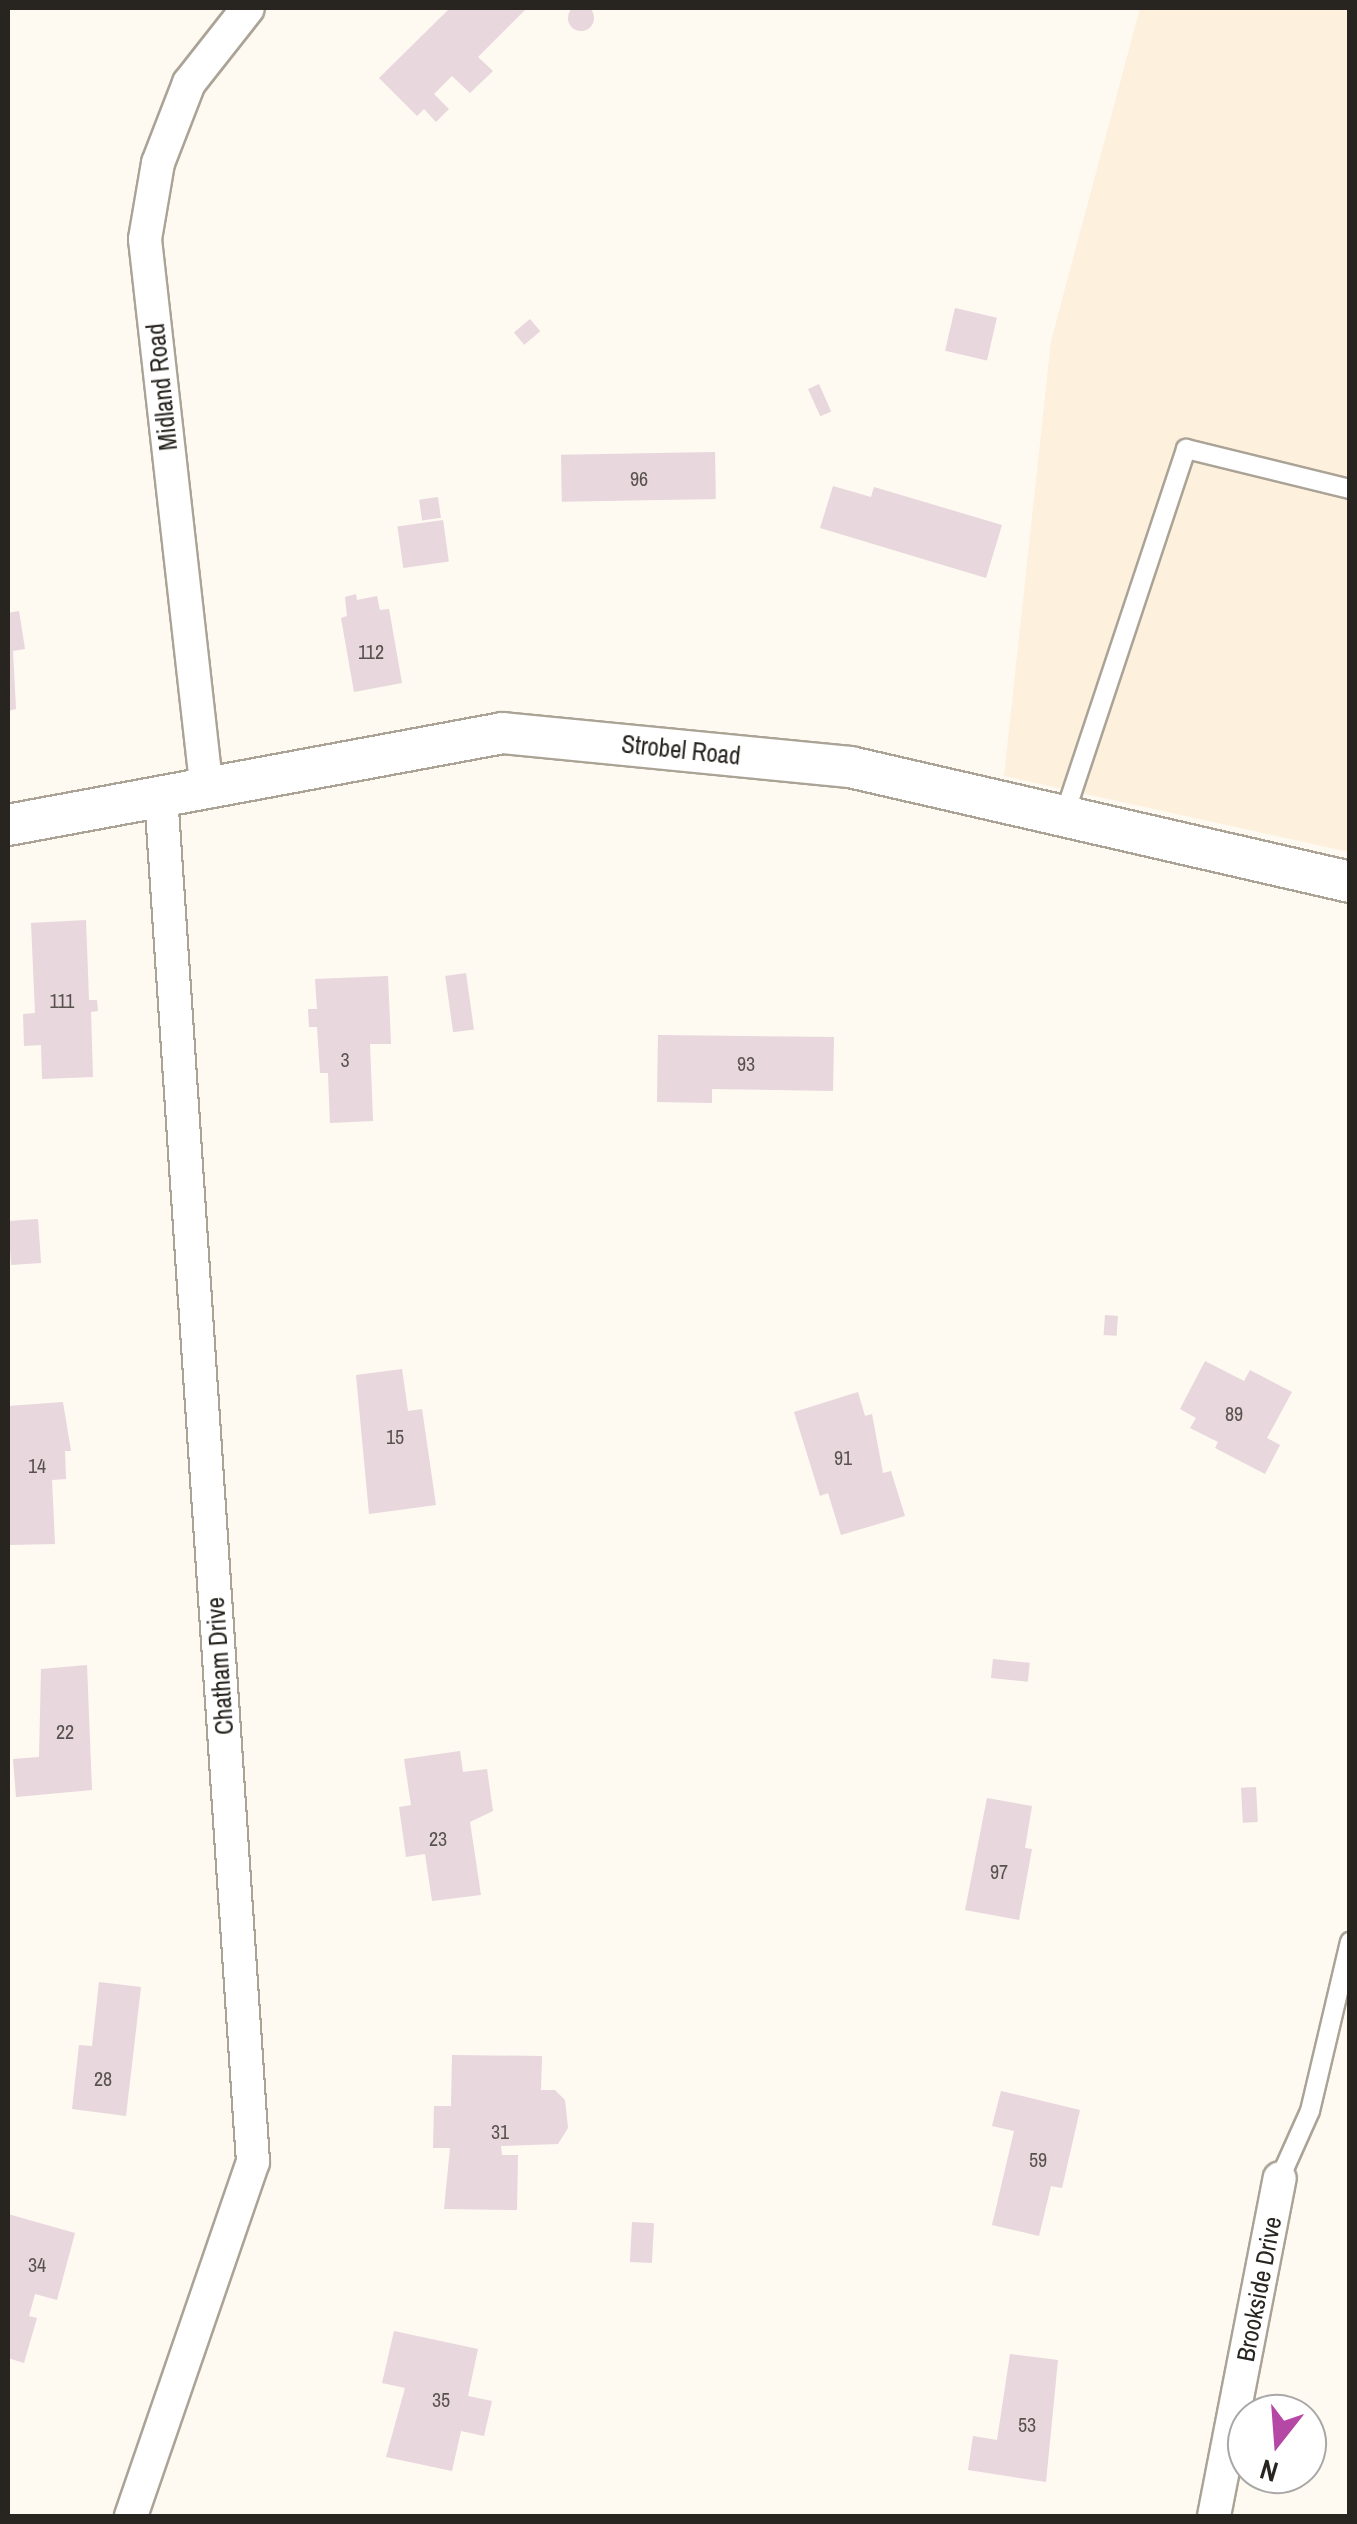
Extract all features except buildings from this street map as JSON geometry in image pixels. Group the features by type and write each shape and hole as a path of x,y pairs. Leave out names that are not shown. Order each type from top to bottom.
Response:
{"street":[{"name":"Midland Road","path":"207,792 145,239 158,163 189,83 248,8"},
{"name":"Strobel Road","path":"8,825 161,795 207,792 503,732 850,767 1350,882"},
{"name":"Chatham Drive","path":"131,2516 253,2162 161,795"},
{"name":"Brookside Drive","path":"1214,2516 1280,2178"}],"lane":[{"path":"1064,816 1186,450 1350,489"},
{"path":"1280,2178 1310,2112 1350,1942"}],"shaded area":[{"path":"1140,8 1349,8 1349,852 1004,776 1051,341"}]}
